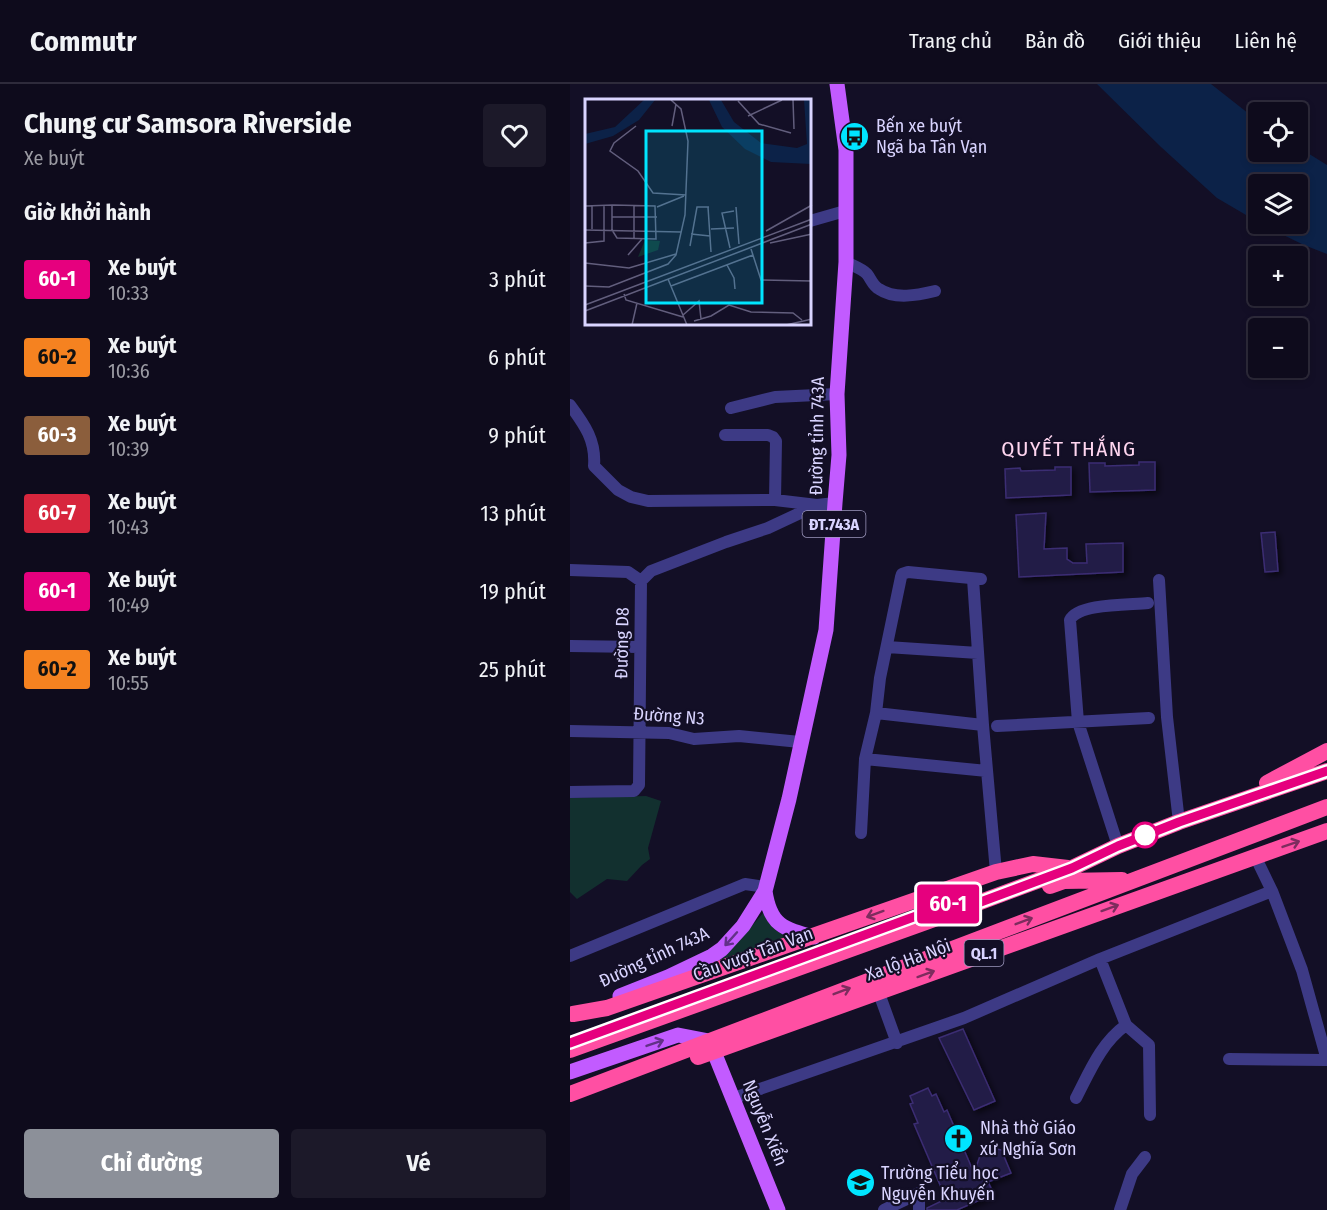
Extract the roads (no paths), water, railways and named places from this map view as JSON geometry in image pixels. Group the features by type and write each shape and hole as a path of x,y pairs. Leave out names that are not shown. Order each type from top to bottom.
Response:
{"highway":[{"path":"1233,803 1327,751"},
{"name":"Xa lộ Hà Nội","path":"953,912 1072,868 1118,846 1179,822 1327,771"},
{"name":"Xa lộ Hà Nội","path":"570,1104 711,1047 876,985 1135,879 1327,807"},
{"path":"1214,849 1255,856 1281,824"},
{"name":"Xa lộ Hà Nội","path":"876,985 1327,831"},
{"path":"572,1015 607,1008 996,872 1032,864 1072,868"},
{"name":"Xa lộ Hà Nội","path":"953,912 1065,881 1135,879"},
{"name":"Cầu vượt Tân Vạn","path":"570,1043 953,912"},
{"name":"Cầu vượt Tân Vạn","path":"570,1050 953,912"},
{"name":"Cầu vượt Tân Vạn","path":"570,1056 953,912"},
{"name":"Xa lộ Hà Nội","path":"570,1094 711,1047"}],"main road":[{"name":"Đường tỉnh 743A","path":"572,1015 668,977 712,956 722,949 743,926 766,889 789,799 826,630 836,503 837,394 846,262 846,150 837,84"},
{"path":"766,889 768,909 776,922 791,931 814,936"},
{"path":"570,1072 678,1035 711,1047"},
{"name":"Nguyễn Xiển","path":"711,1047 734,1098 778,1210"},
{"path":"570,1082 593,1072 601,1061"}],"street":[{"path":"812,220 845,210"},
{"path":"846,262 858,267 878,289 891,294 914,296 935,291"},
{"path":"731,408 775,397 837,394"},
{"path":"570,405 584,424 595,452 594,466 618,490 631,497 669,502 775,500 817,505 836,503"},
{"path":"724,435 773,437 776,441 775,500"},
{"path":"570,570 628,572 641,581 651,571 768,528 817,505"},
{"path":"861,833 865,759 903,574 908,572 977,579 978,653 996,872"},
{"path":"1160,580 1167,717 1179,822"},
{"name":"Đường D8","path":"570,792 634,791 639,785 641,581"},
{"path":"1118,846 1078,722 1070,620 1072,615 1085,608 1148,603"},
{"path":"570,646 639,647"},
{"path":"887,647 978,653"},
{"path":"876,713 983,725"},
{"path":"997,726 1149,718"},
{"name":"Đường N3","path":"570,731 638,731 669,733 694,739 739,736 800,742"},
{"path":"865,759 987,771"},
{"path":"1229,1059 1327,1060 1302,970 1272,891 1255,856"},
{"path":"570,956 745,884 766,889"},
{"path":"734,1098 964,1018 1100,959 1272,891"},
{"path":"1100,959 1126,1025 1144,1039 1150,1050 1150,1114"},
{"path":"876,985 897,1043"},
{"path":"1076,1098 1101,1049 1113,1034 1126,1025"},
{"path":"1120,1210 1132,1174 1146,1157"},
{"path":"884,1210 919,1193 919,1210"}],"water":[{"path":"1097,84 1211,84 1248,113 1248,162 1308,162 1308,153 1327,165 1327,254 1281,234 1308,234 1308,174 1248,174 1248,216 1217,198"}],"place":[{"name":"Bến xe buýt Ngã ba Tân Vạn","path":"855,136"},
{"name":"Nhà thờ Giáo xứ Nghĩa Sơn","path":"959,1138"},
{"name":"Trường Tiểu học Nguyễn Khuyến","path":"860,1183"}],"district":[{"name":"QUYẾT THẮNG","path":"1069,449"}]}
